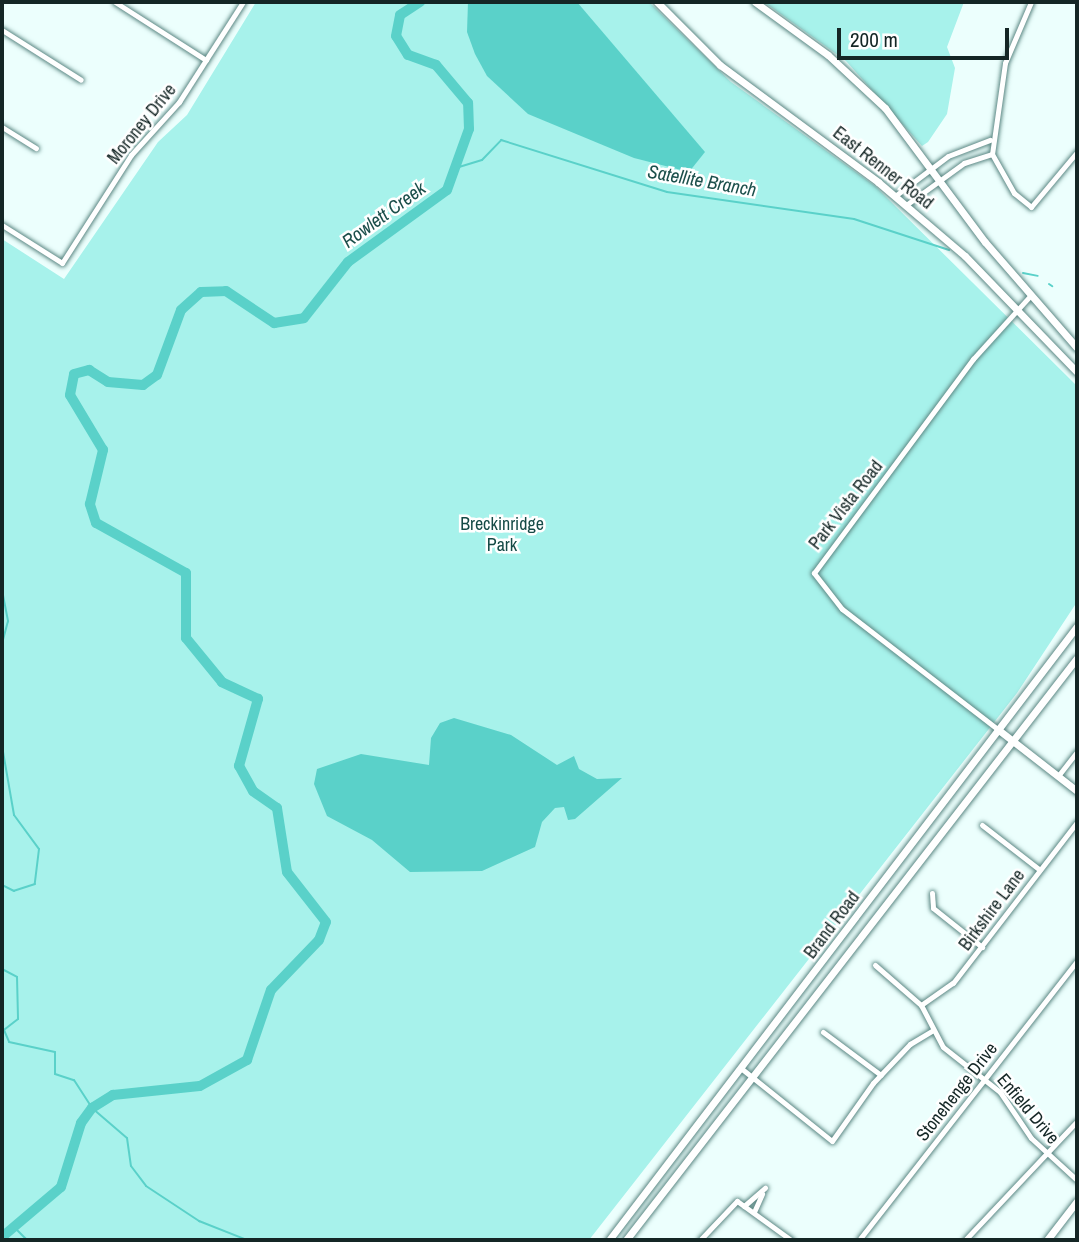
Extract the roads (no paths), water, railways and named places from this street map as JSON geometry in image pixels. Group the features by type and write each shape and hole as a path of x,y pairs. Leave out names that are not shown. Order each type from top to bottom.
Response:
{"main road":[{"name":"East Renner Road","path":"657,2 720,65 906,205 1020,308 1077,372"},
{"name":"East Renner Road","path":"755,2 855,78 932,168 1030,296 1077,348"},
{"name":"Brand Road","path":"609,1240 1000,731 1077,626"},
{"name":"Brand Road","path":"626,1240 754,1079 1077,658"},
{"path":"1000,731 1077,791"},
{"path":"1047,1240 1077,1201"}],"street":[{"path":"115,2 206,60"},
{"name":"Moroney Drive","path":"2,225 62,263 131,155 179,102 243,2"},
{"path":"1031,2 1011,44 990,140 992,154 1014,193 1031,207 1077,152"},
{"path":"2,30 81,79"},
{"path":"2,127 36,148"},
{"path":"895,196 932,168 965,148 990,140"},
{"path":"965,148 971,160"},
{"path":"906,205 971,160 992,154"},
{"name":"Park Vista Road","path":"1000,731 842,609 814,573 1030,296"},
{"path":"1058,776 1077,752"},
{"name":"Birkshire Lane","path":"921,1005 953,983 1077,822"},
{"path":"982,825 1040,870"},
{"path":"932,893 933,908 982,947"},
{"name":"Stonehenge Drive","path":"859,1240 1077,961"},
{"name":"Enfield Drive","path":"875,965 921,1005 932,1031 985,1079 1045,1152 1077,1180"},
{"path":"742,1069 832,1141 881,1075 932,1031"},
{"path":"823,1032 881,1075"},
{"path":"965,1240 1077,1121"},
{"path":"744,1206 765,1188 754,1212"},
{"path":"701,1240 730,1203 744,1206 754,1212 791,1240"}],"waterway":[{"name":"Rowlett Creek","path":"2,1237 61,1187 81,1123 92,1108 113,1095 200,1086 247,1060 271,990 319,940 326,922 287,872 277,808 253,791 239,766 258,699 222,682 186,638 186,573 96,523 90,504 103,450 70,395 74,374 89,370 108,382 143,385 157,375 181,310 201,292 226,291 274,323 304,318 348,262 447,190 469,129 468,103 436,65 408,55 396,36 400,15 420,2"},
{"name":"Satellite Branch","path":"459,167 482,160 501,140 667,192 854,219 949,250"},
{"name":"Satellite Branch","path":"1023,273 1038,276"},
{"path":"2,590 8,621 2,644"},
{"path":"2,746 14,815 39,849 35,884 14,891 2,885"},
{"name":"Rowlett Creek","path":"2,969 17,977 18,1019 4,1030 9,1042 55,1052 55,1074 74,1080 92,1108 127,1138 131,1166 146,1186 199,1221 247,1240"},
{"path":"15,1228 27,1240"}],"park label":[{"name":"Breckinridge Park","path":"502,535"}]}
